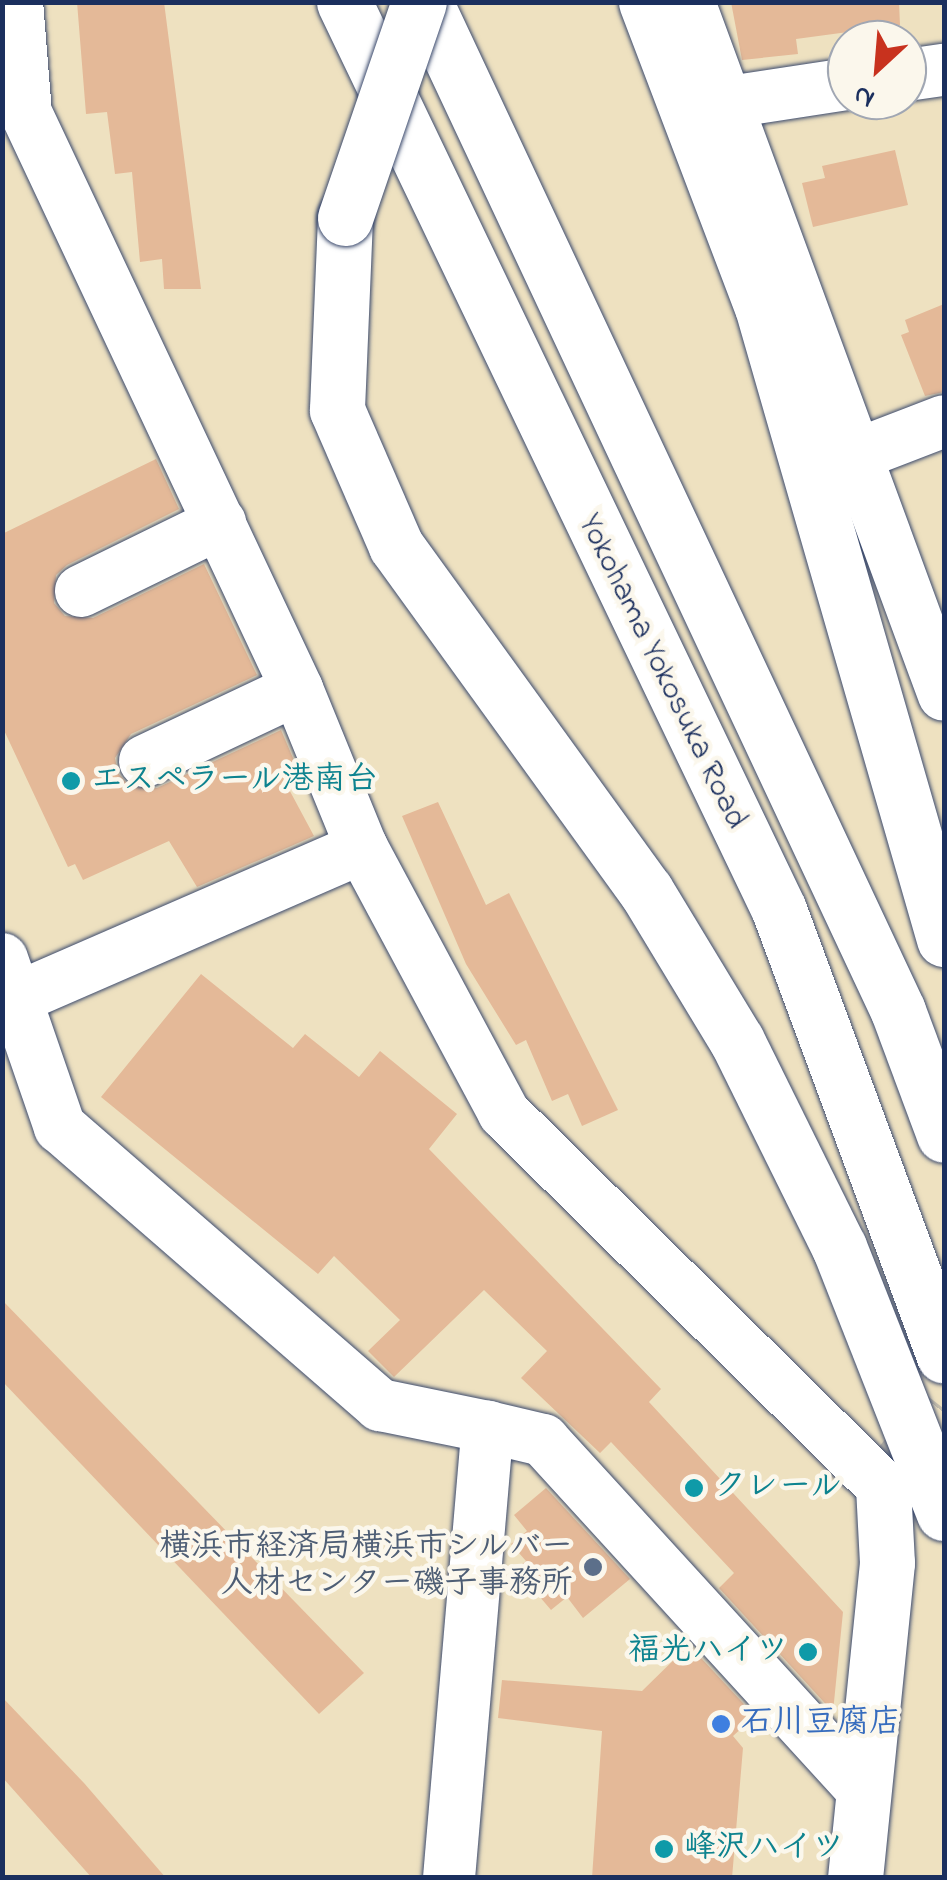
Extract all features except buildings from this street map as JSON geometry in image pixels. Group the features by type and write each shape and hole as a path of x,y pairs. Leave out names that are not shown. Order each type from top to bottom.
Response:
{"main road":[{"name":"Yokohama Yokosuka Road","path":"344,2 779,910 944,1355"},
{"path":"422,2 345,218 337,410 396,546 646,891 737,1041 839,1247 944,1513"},
{"path":"422,2 898,1012 944,1135"},
{"path":"646,2 762,307 944,939"},
{"path":"855,1878 887,1563 883,1487"}],"street":[{"path":"16,2 26,112 297,689 362,848 504,1113 883,1487"},
{"path":"689,2 944,696"},
{"path":"723,103 827,87"},
{"path":"856,455 944,421"},
{"path":"81,591 220,523"},
{"path":"145,761 297,689"},
{"path":"362,848 10,978 60,1127 380,1404 543,1440 862,1789"},
{"path":"450,1878 488,1427"}],"tunnel":[{"path":"891,1476 944,1408"}],"place":[{"name":"エスペラール港南台","path":"71,781"},
{"name":"クレール","path":"694,1488"},
{"name":"横浜市経済局横浜市シルバー 人材センター磯子事務所","path":"593,1567"},
{"name":"福光ハイツ","path":"808,1652"},
{"name":"石川豆腐店","path":"721,1724"},
{"name":"峰沢ハイツ","path":"664,1849"}]}
